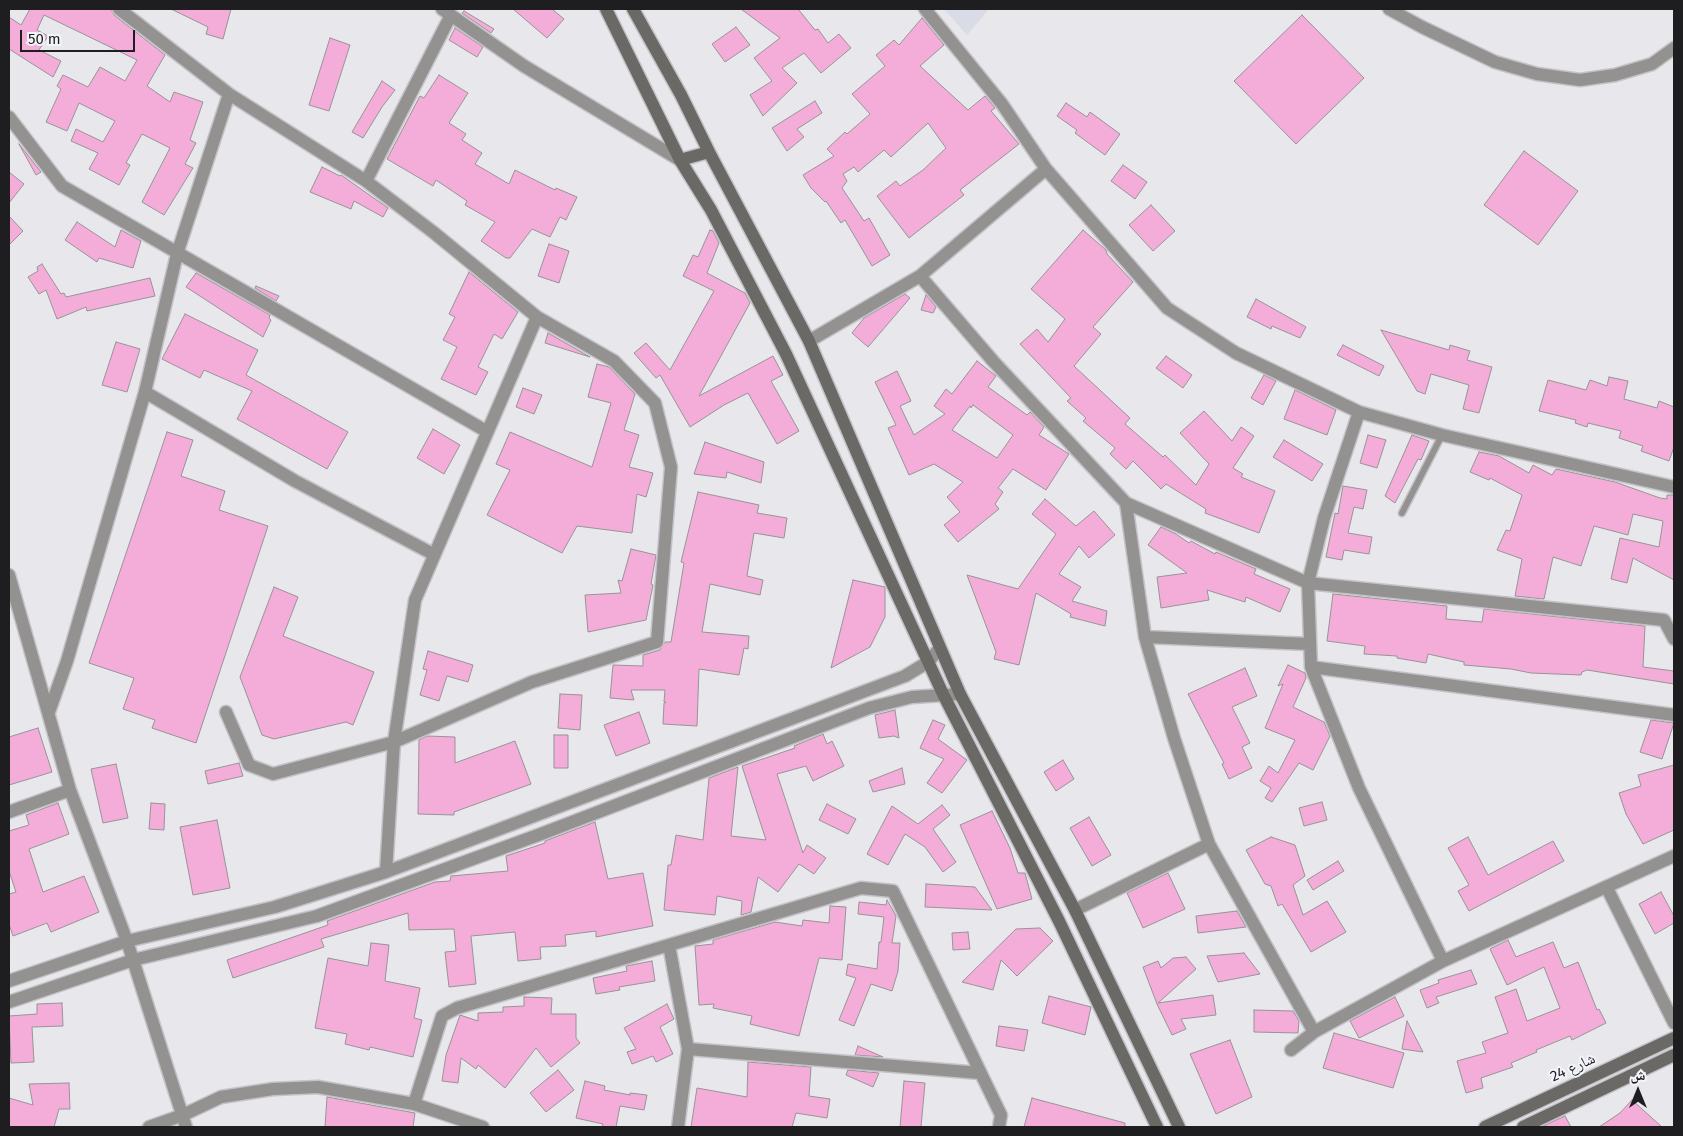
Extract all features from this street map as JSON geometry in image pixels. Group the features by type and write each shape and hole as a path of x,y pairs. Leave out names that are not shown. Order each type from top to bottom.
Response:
{"street":[{"path":"119,9 229,94 366,181 433,232 537,317 614,361 655,403 671,467 658,642 532,682 394,742 273,774 249,765 226,712"},
{"path":"606,9 680,160 711,210 786,354 943,694 1059,921 1156,1127"},
{"path":"634,9 809,341 939,649 960,694 1075,910 1179,1127"},
{"path":"925,9 1002,104 1046,170 1167,308 1236,353 1359,412 1442,435 1674,487"},
{"path":"1390,9 1422,27 1495,62 1537,74 1580,80 1616,75 1652,64 1674,48"},
{"path":"366,181 446,12 524,66 680,160 709,152"},
{"path":"49,712 67,660 145,392 177,254 229,94"},
{"path":"9,117 62,186 486,431"},
{"path":"809,341 920,276 1046,170"},
{"path":"920,276 993,361 1126,503 1308,583 1664,620 1674,639"},
{"path":"386,872 394,742 415,600 486,431 537,317"},
{"path":"145,392 295,481 434,554"},
{"path":"1359,412 1324,518 1308,583 1311,667 1359,788 1443,961"},
{"path":"1126,503 1144,637 1209,844 1314,1032"},
{"path":"9,575 70,790 127,941 185,1121"},
{"path":"1144,637 1310,644"},
{"path":"9,981 127,941 275,907 386,872 905,676 928,662 939,649"},
{"path":"1311,667 1674,716"},
{"path":"9,1002 133,960 317,916 541,834 869,708 896,700 943,694 960,694"},
{"path":"9,812 70,790"},
{"path":"1075,910 1209,844"},
{"path":"1291,1050 1314,1032 1443,961 1674,856"},
{"path":"414,1104 442,1016 457,1008 861,888 893,891 1001,1115 999,1127"},
{"path":"1607,888 1674,1023"},
{"path":"669,945 688,1049 678,1127"},
{"name":"شارع 24","path":"1485,1127 1674,1038"},
{"path":"688,1049 980,1073"},
{"path":"1523,1127 1674,1055"},
{"path":"149,1127 185,1121 221,1097 273,1090 318,1087 414,1104 483,1127"}],"lane":[{"path":"1402,512 1442,435"}],"shaded area":[{"path":"944,9 989,9 967,35"}],"building":[{"path":"30,9 111,9 114,15 165,55 147,86 170,102 174,92 203,102 190,140 196,143 185,164 193,168 164,215 142,202 170,148 142,134 126,163 130,165 119,185 89,169 98,153 71,141 76,129 103,142 115,121 79,103 67,131 46,122 61,89 57,86 63,75 88,87 100,67 125,81 137,60 44,15 37,30 48,36 39,50 61,61 53,77 9,49 9,17 21,25"},
{"path":"171,9 231,9 223,39 206,34 208,27"},
{"path":"513,9 552,9 564,19 547,38"},
{"path":"741,9 798,9 815,30 818,29 828,43 839,34 851,48 821,73 804,53 782,68 797,83 763,116 750,95 772,81 754,58 780,38"},
{"path":"464,11 494,29 491,33 462,13"},
{"path":"1302,15 1364,78 1296,144 1234,81"},
{"path":"922,18 944,45 920,66 968,110 985,96 995,108 991,111 1019,144 960,190 964,195 909,238 877,196 896,181 900,186 923,170 946,148 928,123 891,157 884,150 858,172 854,167 843,174 847,181 842,188 864,221 869,218 890,255 872,266 845,220 841,223 826,201 811,188 803,175 834,156 827,149 845,132 847,134 870,114 852,94 885,66 876,55 894,40 899,45"},
{"path":"736,27 750,45 725,62 712,44"},
{"path":"455,28 483,47 477,57 449,40"},
{"path":"330,38 350,45 329,111 309,105"},
{"path":"439,75 468,93 449,123 466,134 462,140 482,153 475,164 509,184 515,170 555,190 556,188 577,197 566,220 560,217 550,237 532,229 510,258 506,258 481,241 495,222 465,205 467,201 436,180 433,186 387,159 420,96 424,98"},
{"path":"382,81 395,90 363,138 352,132"},
{"path":"815,101 822,113 797,129 804,137 787,151 772,128"},
{"path":"1066,103 1087,117 1090,112 1120,134 1105,155 1075,133 1077,130 1057,116"},
{"path":"19,144 41,172 36,175"},
{"path":"1524,151 1578,191 1538,245 1484,205"},
{"path":"1123,165 1147,182 1135,199 1111,181"},
{"path":"322,167 341,175 388,208 383,217 354,201 351,209 310,192"},
{"path":"9,172 24,184 9,203"},
{"path":"1151,205 1175,231 1153,251 1129,225"},
{"path":"9,216 23,231 9,245"},
{"path":"77,222 115,247 121,230 141,241 133,268 99,258 97,262 65,240"},
{"path":"710,230 713,231 719,243 707,273 745,293 750,303 699,396 773,356 783,375 771,381 799,431 777,444 748,393 724,405 690,427 660,375 656,378 634,353 646,343 670,370 714,291 683,276 693,255 698,257"},
{"path":"1083,230 1106,250 1107,254 1133,282 1093,327 1101,334 1074,366 1130,418 1125,424 1163,457 1165,455 1196,485 1209,464 1180,433 1204,411 1232,441 1241,427 1254,436 1233,468 1243,474 1241,477 1275,491 1259,533 1205,513 1206,509 1166,484 1161,489 1133,461 1126,469 1110,454 1115,448 1083,421 1086,418 1067,401 1071,398 1020,344 1037,329 1048,342 1065,319 1031,289"},
{"path":"549,244 569,251 559,283 538,276"},
{"path":"42,264 61,294 64,293 66,297 150,278 155,296 87,311 86,307 57,319 46,290 39,294 28,277 38,271 37,267"},
{"path":"469,272 518,312 502,339 494,334 478,367 488,372 476,395 441,379 457,347 443,340 455,317 449,314"},
{"path":"196,273 270,315 269,318 271,320 263,337 186,287"},
{"path":"256,286 279,296 276,301 255,288"},
{"path":"905,294 910,298 868,347 852,333 864,318"},
{"path":"926,295 936,307 933,313 921,310"},
{"path":"1256,299 1306,327 1300,338 1272,326 1271,329 1247,317"},
{"path":"185,314 258,350 246,375 348,432 327,469 237,419 252,391 204,370 200,378 162,359"},
{"path":"1381,330 1449,350 1450,345 1470,351 1467,360 1492,367 1479,413 1463,409 1469,385 1431,374 1425,394 1417,391"},
{"path":"548,333 590,357 545,343"},
{"path":"116,342 140,349 127,392 102,385"},
{"path":"1343,345 1384,366 1379,376 1337,355"},
{"path":"1166,356 1192,375 1183,388 1156,368"},
{"path":"977,361 996,376 988,387 1027,415 1030,412 1044,427 1039,435 1069,454 1046,490 1013,469 998,488 1003,492 995,504 999,509 958,542 944,525 960,512 947,497 963,482 934,464 909,475 888,428 896,425 875,382 897,371 911,401 900,406 914,435 945,414 934,406 946,389 952,394","holes":["973,405 1013,435 997,458 952,430 970,406 971,408"]},
{"path":"597,364 609,367 635,394 624,430 639,435 629,467 653,473 646,497 637,494 632,533 577,526 562,553 487,515 510,470 496,464 510,432 592,467 611,403 588,397"},
{"path":"1264,375 1276,381 1263,405 1251,398"},
{"path":"1609,377 1628,381 1624,399 1657,408 1659,401 1674,407 1674,447 1669,461 1641,451 1643,446 1619,438 1621,431 1588,423 1587,427 1575,423 1576,420 1539,411 1548,380 1586,390 1590,380 1607,386"},
{"path":"523,388 542,395 534,414 516,407"},
{"path":"1295,390 1336,410 1327,435 1284,419"},
{"path":"433,429 460,445 444,474 417,458"},
{"path":"167,432 193,440 181,476 225,491 219,510 268,526 196,743 152,728 155,720 123,709 134,678 89,663"},
{"path":"1368,435 1386,440 1377,468 1360,463"},
{"path":"1412,435 1429,441 1421,460 1418,459 1395,503 1385,496"},
{"path":"1284,440 1323,464 1312,481 1273,457"},
{"path":"705,442 764,462 761,483 727,472 726,478 694,474"},
{"path":"1479,452 1499,456 1529,473 1533,465 1552,475 1556,469 1615,482 1660,498 1667,499 1667,495 1674,495 1674,580 1633,558 1627,583 1611,579 1620,538 1659,547 1663,521 1633,514 1628,535 1594,526 1581,566 1553,557 1544,599 1515,596 1522,559 1497,550 1506,530 1510,531 1522,495 1490,478 1489,480 1470,472"},
{"path":"1343,486 1367,490 1363,509 1354,507 1348,533 1372,537 1369,554 1344,550 1342,560 1326,557 1335,513 1338,514"},
{"path":"698,492 759,505 757,513 787,518 784,538 754,533 747,576 763,580 760,595 710,584 702,632 749,636 748,649 744,648 739,675 699,669 697,726 663,724 664,703 666,702 664,702 665,690 631,690 634,700 610,698 613,665 643,666 643,655 660,650 665,642 671,642 684,563 681,562"},
{"path":"1045,499 1076,526 1094,511 1115,535 1089,558 1079,546 1059,574 1081,587 1072,601 1107,611 1105,626 1070,617 1071,614 1036,593 1019,665 994,659 996,652 967,575 1018,589 1056,534 1032,514"},
{"path":"1161,527 1189,543 1191,541 1215,554 1216,552 1256,569 1254,574 1290,589 1280,612 1246,597 1245,602 1207,590 1209,600 1161,608 1157,577 1187,573 1148,545"},
{"path":"631,549 656,555 651,584 653,585 646,620 588,632 585,595 621,593 618,580 622,581"},
{"path":"853,580 885,587 885,617 870,647 831,668"},
{"path":"274,587 298,597 283,636 374,672 353,725 346,722 274,739 262,735 240,677"},
{"path":"1333,594 1447,606 1446,619 1482,622 1484,609 1645,626 1643,667 1674,671 1674,684 1587,670 1582,672 1581,675 1531,673 1511,669 1464,665 1464,662 1428,654 1426,663 1397,658 1397,656 1364,654 1365,646 1327,641"},
{"path":"428,651 473,665 468,682 447,676 439,701 420,695 427,670 423,669"},
{"path":"1288,665 1305,673 1306,678 1293,707 1324,722 1330,736 1313,770 1299,763 1272,802 1265,798 1271,788 1260,781 1269,766 1278,773 1295,740 1265,728 1283,684 1278,686"},
{"path":"1245,668 1257,696 1232,707 1250,743 1242,747 1252,768 1229,779 1222,764 1224,763 1188,694"},
{"path":"560,694 582,695 580,730 558,728"},
{"path":"895,710 899,738 894,736 879,738 875,715"},
{"path":"639,712 650,743 616,756 604,725"},
{"path":"933,720 945,725 938,739 967,760 942,793 927,783 944,759 920,748"},
{"path":"1651,720 1674,723 1662,759 1640,752"},
{"path":"38,728 52,772 9,785 9,737"},
{"path":"823,734 827,744 832,741 844,766 813,781 806,766 777,774 803,853 807,845 826,858 814,874 799,864 778,892 758,877 751,912 741,915 742,901 717,896 715,915 664,910 668,865 671,865 676,835 703,840 709,778 738,767 731,836 766,840 742,766 795,748 794,746"},
{"path":"554,735 568,735 568,768 554,768"},
{"path":"427,736 455,737 455,763 515,741 531,784 454,812 454,815 418,814 419,740"},
{"path":"1063,760 1074,779 1056,791 1044,772"},
{"path":"239,763 243,776 208,784 205,771"},
{"path":"116,764 128,818 103,823 91,769"},
{"path":"1674,765 1674,830 1643,844 1626,814 1619,793 1641,786 1638,775"},
{"path":"902,768 905,784 873,792 869,781"},
{"path":"1322,802 1327,820 1304,826 1299,808"},
{"path":"58,803 69,834 29,849 43,892 84,876 99,912 51,932 47,923 13,936 9,924 9,894 16,892 9,871 9,831 29,825 26,815"},
{"path":"151,803 165,804 164,830 149,829"},
{"path":"827,804 856,819 848,834 819,820"},
{"path":"942,805 950,815 933,829 956,862 943,872 925,847 905,834 888,865 867,854 892,806 918,824"},
{"path":"992,811 1010,848 1018,873 1025,873 1032,899 997,909 960,825"},
{"path":"1089,817 1111,855 1092,866 1070,828"},
{"path":"217,820 230,888 193,895 180,827"},
{"path":"595,822 608,879 643,873 653,926 596,937 596,931 565,935 566,946 540,947 541,959 518,961 515,932 471,936 476,984 449,987 445,952 456,951 454,929 409,930 408,913 321,939 324,947 233,978 227,960 328,925 327,921 435,882 450,881 451,876 508,871 506,856 545,843 545,841"},
{"path":"1271,837 1295,845 1305,876 1293,885 1303,915 1327,901 1346,932 1311,952 1282,904 1278,906 1271,886 1265,884 1246,850"},
{"path":"1468,837 1488,875 1553,841 1564,861 1469,911 1458,891 1469,885 1448,848"},
{"path":"1338,861 1344,871 1313,890 1307,880"},
{"path":"1168,873 1185,909 1143,928 1127,893"},
{"path":"926,884 975,887 992,910 925,907"},
{"path":"1661,892 1674,916 1674,923 1655,934 1639,904"},
{"path":"887,900 896,916 892,943 900,943 898,971 892,991 871,984 854,1026 839,1020 856,978 846,975 848,964 877,969 879,942 881,942 884,917 858,914 859,902 886,905"},
{"path":"830,906 846,907 842,960 819,958 799,1036 750,1024 752,1016 713,1008 714,1004 699,1005 695,946 713,944 713,940 775,922 802,926 803,920 829,923"},
{"path":"1237,911 1246,927 1198,933 1196,916"},
{"path":"1040,928 1053,941 1017,976 1001,960 993,990 962,982 1016,929"},
{"path":"968,932 970,949 953,950 952,933"},
{"path":"1508,940 1516,957 1553,942 1564,968 1578,962 1597,1010 1599,1009 1606,1023 1572,1040 1570,1036 1536,1050 1537,1052 1511,1063 1513,1067 1481,1078 1483,1088 1466,1093 1457,1061 1486,1053 1482,1042 1508,1033 1495,997 1516,989 1527,1021 1560,1008 1544,967 1507,985 1490,949"},
{"path":"371,943 389,945 385,981 420,988 414,1018 422,1020 413,1057 370,1047 369,1050 345,1044 347,1034 315,1028 328,958 368,966"},
{"path":"1244,953 1260,974 1218,982 1207,956"},
{"path":"1186,957 1196,969 1158,1003 1213,995 1216,1015 1181,1019 1186,1029 1172,1035 1157,1004 1143,967 1158,961 1161,968 1173,958"},
{"path":"652,961 655,981 619,987 620,990 596,994 593,978 627,971 626,966"},
{"path":"1471,970 1477,984 1436,997 1439,1003 1427,1008 1420,990 1439,983 1438,980"},
{"path":"1049,996 1091,1007 1085,1035 1042,1023"},
{"path":"524,997 552,998 551,1014 576,1014 576,1038 580,1043 551,1067 536,1048 505,1088 478,1065 476,1069 461,1058 458,1083 442,1081 446,1055 460,1015 478,1021 478,1013 503,1012 503,1007 524,1006"},
{"path":"1395,997 1404,1016 1359,1038 1350,1021"},
{"path":"62,1003 63,1026 32,1027 34,1062 11,1063 9,1016 37,1014 37,1004"},
{"path":"667,1004 674,1019 660,1027 673,1054 656,1062 653,1056 632,1064 627,1052 636,1049 624,1028"},
{"path":"1254,1010 1293,1011 1299,1021 1298,1033 1254,1032"},
{"path":"1407,1021 1423,1052 1402,1049"},
{"path":"999,1026 1028,1030 1024,1051 996,1046"},
{"path":"1334,1033 1404,1053 1393,1088 1323,1068"},
{"path":"1230,1040 1252,1097 1216,1114 1190,1054"},
{"path":"858,1046 883,1057 855,1055"},
{"path":"748,1062 811,1067 809,1096 830,1099 827,1118 796,1113 792,1127 691,1127 697,1088 747,1097"},
{"path":"558,1070 574,1090 546,1112 530,1093"},
{"path":"848,1070 879,1073 873,1087 846,1075"},
{"path":"585,1081 605,1086 604,1090 630,1095 630,1093 647,1095 644,1110 620,1106 616,1127 602,1127 603,1124 576,1118"},
{"path":"904,1081 925,1083 921,1127 900,1127"},
{"path":"69,1083 70,1109 59,1109 54,1127 9,1127 9,1098 33,1105 29,1084"},
{"path":"327,1097 415,1113 413,1127 325,1127"},
{"path":"1032,1098 1125,1123 1125,1127 1024,1127"},
{"path":"1632,1100 1662,1127 1599,1127 1620,1113"},
{"path":"1565,1116 1571,1127 1541,1127"}]}
